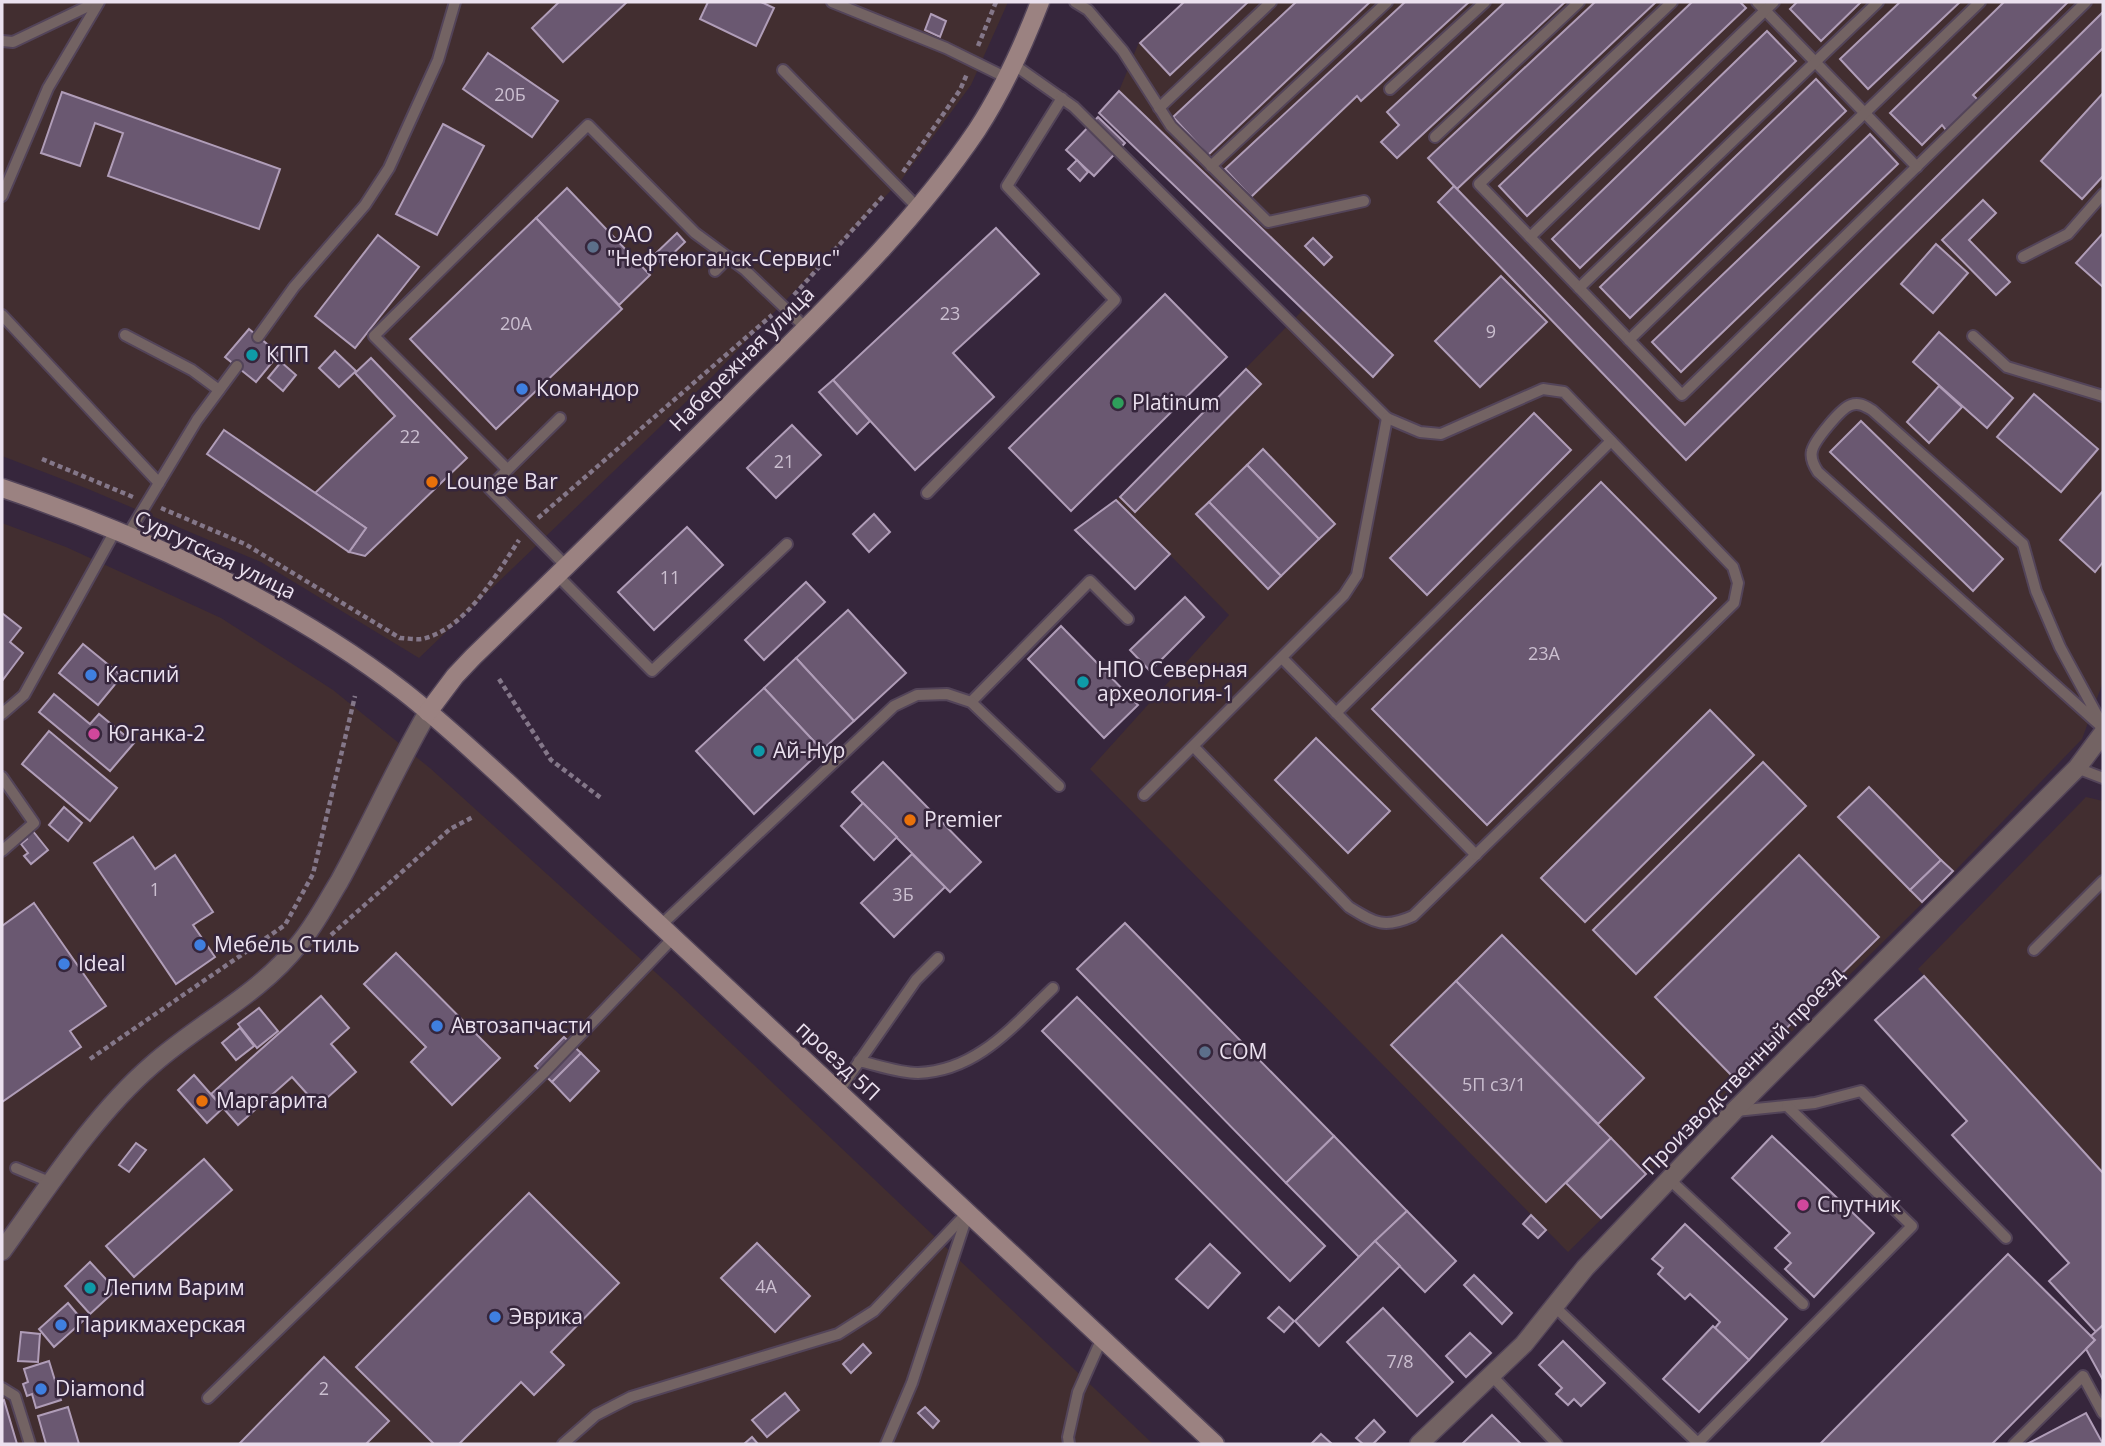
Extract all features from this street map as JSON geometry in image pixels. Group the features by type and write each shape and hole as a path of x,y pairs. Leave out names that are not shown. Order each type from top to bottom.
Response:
{"street":[{"name":"Набережная улица","path":"428,712 473,657 806,328 918,208 978,128 1010,71 1040,2"},
{"name":"Сургутская улица","path":"2,488 121,534 229,583 280,611 374,671 428,712"},
{"name":"проезд 5П","path":"428,712 507,782 1215,1444"},
{"path":"2,1251 114,1104 150,1066 261,984 300,944 316,922 353,856 428,712"},
{"name":"Производственный проезд","path":"1419,1444 1524,1345 1585,1268 1734,1111 2077,768 2103,729"}],"lane":[{"path":"2,41 13,42 98,2"},
{"path":"2,196 48,88 98,2"},
{"path":"258,337 294,287 365,205 389,168 438,60 455,2"},
{"path":"832,2 1010,71 1062,98 1091,123 1387,418 1420,432 1441,434 1543,389 1564,392 1733,567 1738,583 1734,603 1413,916 1394,925 1370,920 1349,907 1194,747"},
{"path":"1075,2 1088,10 1123,51 1171,125 1268,222 1364,201"},
{"path":"1159,108 1271,2"},
{"path":"1211,166 1387,2"},
{"path":"1390,89 1485,2"},
{"path":"1435,137 1579,2"},
{"path":"1672,2 1479,184 1682,395 2086,2"},
{"path":"1757,2 1917,167"},
{"path":"1530,237 1774,2"},
{"path":"1579,288 1878,2"},
{"path":"1629,340 1980,2"},
{"path":"783,70 918,208"},
{"path":"927,494 1115,300 1007,186 1062,98"},
{"path":"508,469 374,336 588,125 695,233 744,269 806,328"},
{"path":"2023,257 2068,234 2103,194"},
{"path":"715,271 729,257"},
{"path":"2,315 159,483"},
{"path":"125,335 192,370 219,390"},
{"path":"1973,336 2007,367 2103,397"},
{"path":"2,714 24,695 121,534 159,483 197,421 237,366"},
{"path":"1853,404 1863,404 1872,410 2023,544 2036,591 2060,648 2103,729 1818,472 1812,464 1816,441 1844,409 1853,404"},
{"path":"559,418 489,488 652,671 787,544"},
{"path":"1144,795 1344,595 1357,575 1387,418"},
{"path":"1336,713 1611,441"},
{"path":"971,702 1090,581 1128,619"},
{"path":"1282,658 1476,855"},
{"path":"208,1398 543,1074 666,932 894,706 917,695 947,694 971,702 1059,786"},
{"path":"2077,768 2103,778"},
{"path":"2,776 34,824 2,851"},
{"path":"2034,950 2103,880"},
{"path":"838,1092 916,980 938,958"},
{"path":"859,1061 917,1073 960,1065 994,1044 1053,988"},
{"path":"1734,1111 1815,1103 1861,1091 2007,1238"},
{"path":"1554,1306 1699,1443 1912,1226 1787,1106"},
{"path":"16,1168 52,1183"},
{"path":"1670,1179 1802,1304"},
{"path":"564,1444 596,1415 631,1397 838,1334 874,1311 967,1213"},
{"path":"886,1444 912,1383 967,1213"},
{"path":"1069,1444 1068,1437 1079,1392 1102,1338"},
{"path":"1491,1375 1557,1444"},
{"path":"2014,1444 2083,1376 2103,1413"},
{"path":"2,1388 15,1396 30,1444"}],"path":[{"path":"499,679 551,761 601,798"},
{"path":"90,1059 285,926 313,874 355,696"},
{"path":"324,941 369,904 450,829 473,817"}],"shaded area":[{"path":"2,2 1008,2 971,85 902,179 713,376 419,658 261,562 2,456"},
{"path":"1183,2 2103,2 2103,682 2082,739 1952,874 1568,1252 1090,769 1229,615 1116,500 1303,310 1099,113 1119,91 1139,42"},
{"path":"2,523 66,547 221,618 333,690 431,769 676,991 1153,1444 2,1444"},
{"path":"2086,797 2103,801 2103,1173 1918,969"}],"building":[{"path":"559,2 627,2 563,62 532,28"},
{"path":"708,2 761,2 774,8 756,46 700,19"},
{"path":"1184,2 1248,2 1170,75 1140,43"},
{"path":"1296,2 1370,2 1208,155 1173,117"},
{"path":"1405,2 1469,2 1361,101 1357,96 1251,197 1225,169"},
{"path":"1505,2 1565,2 1397,158 1381,142 1399,125 1387,112"},
{"path":"1595,2 1656,2 1457,189 1428,158"},
{"path":"1692,2 1740,2 1746,8 1527,216 1499,186"},
{"path":"1797,2 1861,2 1821,41 1790,9"},
{"path":"1900,2 1960,2 1868,89 1840,59"},
{"path":"2004,2 2068,2 1973,95 1981,103 1949,134 1942,125 1922,145 1890,113"},
{"path":"2103,12 2103,48 1686,460 1438,202 1454,186 1685,425"},
{"path":"931,14 946,21 940,37 925,30"},
{"path":"1767,31 1796,61 1580,268 1552,239"},
{"path":"488,53 558,101 532,137 463,89"},
{"path":"1816,79 1846,111 1630,318 1600,287"},
{"path":"1119,91 1393,355 1373,377 1099,113"},
{"path":"62,92 280,169 259,229 108,176 123,133 95,123 80,166 41,153"},
{"path":"2103,93 2103,176 2082,199 2041,161"},
{"path":"1098,117 1125,143 1094,176 1066,150"},
{"path":"443,124 484,146 437,235 396,214"},
{"path":"1870,134 1898,164 1681,372 1652,342"},
{"path":"1077,160 1088,172 1080,181 1068,169"},
{"name":"ОАО \"Нефтеюганск-Сервис\"","path":"567,188 650,275 619,305 536,218"},
{"path":"1983,200 1996,213 1969,240 2010,282 1996,295 1942,240"},
{"path":"536,218 622,309 496,429 410,339"},
{"path":"996,228 1039,274 953,353 994,397 915,470 833,380"},
{"path":"677,233 685,242 662,264 654,255"},
{"path":"2103,233 2103,287 2076,263"},
{"path":"378,235 419,267 355,348 315,316"},
{"path":"1313,238 1332,257 1324,265 1305,246"},
{"path":"1936,244 1968,273 1933,313 1901,284"},
{"path":"1501,276 1547,322 1480,387 1435,341"},
{"name":"Platinum","path":"1165,294 1227,357 1071,511 1009,448"},
{"name":"КПП","path":"249,329 279,354 256,382 225,357"},
{"path":"1939,332 2013,398 1987,428 1913,362"},
{"path":"335,351 356,371 339,387 319,368"},
{"path":"371,358 467,458 365,556 349,552 366,528 315,493 395,416 355,373"},
{"path":"281,362 296,375 283,391 268,378"},
{"path":"1246,369 1261,384 1135,512 1120,497"},
{"path":"833,380 870,421 857,434 819,392"},
{"path":"1939,386 1962,407 1929,443 1907,422"},
{"path":"2034,394 2098,449 2061,492 1997,437"},
{"path":"1534,413 1571,450 1427,595 1390,558"},
{"path":"1861,421 2003,559 1973,591 1830,452"},
{"path":"792,425 821,455 776,498 747,468"},
{"path":"224,430 366,528 349,552 207,454"},
{"path":"1263,449 1335,524 1319,539 1247,465"},
{"path":"1247,465 1319,539 1281,576 1209,502"},
{"path":"1601,482 1716,598 1487,825 1372,709"},
{"path":"2103,491 2103,562 2095,572 2060,540"},
{"path":"1116,500 1170,554 1135,589 1075,530"},
{"path":"1209,502 1281,576 1268,589 1196,514"},
{"path":"874,514 890,532 869,552 853,534"},
{"path":"687,527 723,565 654,630 618,592"},
{"path":"806,582 825,602 764,660 745,640"},
{"path":"1185,597 1204,617 1150,671 1130,650"},
{"path":"848,610 906,673 854,721 796,658"},
{"path":"2,613 21,628 10,642 23,653 2,681"},
{"name":"НПО Северная археология-1","path":"1061,626 1138,705 1104,738 1028,659"},
{"name":"Каспий","path":"83,644 122,676 98,705 59,673"},
{"path":"796,658 854,721 822,750 764,688"},
{"name":"Ай-Нур","path":"764,688 822,750 754,814 696,751"},
{"name":"Юганка-2","path":"54,694 90,724 99,714 134,743 110,771 39,712"},
{"path":"1710,710 1754,755 1585,922 1541,878"},
{"path":"49,731 117,788 90,821 22,764"},
{"path":"1316,738 1390,811 1348,853 1275,780"},
{"name":"Premier","path":"883,762 981,862 950,892 852,792"},
{"path":"1763,762 1806,806 1636,974 1593,930"},
{"path":"1869,787 1941,860 1910,890 1838,817"},
{"path":"863,803 897,837 874,860 841,826"},
{"path":"64,807 82,823 68,841 49,825"},
{"path":"32,830 48,850 31,864 24,856 28,853 21,844"},
{"path":"133,837 155,869 175,855 213,912 193,925 215,957 176,984 94,863"},
{"path":"912,854 945,887 894,937 861,903"},
{"path":"1799,855 1879,937 1735,1079 1655,997"},
{"path":"1941,860 1953,871 1922,902 1910,890"},
{"path":"34,903 106,1006 70,1031 81,1047 2,1102 2,926"},
{"name":"СОМ","path":"1125,923 1334,1136 1286,1183 1077,969"},
{"path":"1502,935 1644,1078 1598,1124 1456,981"},
{"name":"Автозапчасти","path":"396,953 500,1058 452,1105 411,1062 426,1047 364,984"},
{"path":"1924,976 2103,1173 2103,1325 2096,1332 2049,1281 2069,1263 1952,1135 1967,1121 1875,1020"},
{"path":"1456,981 1611,1138 1546,1202 1391,1045"},
{"path":"321,996 349,1028 331,1044 356,1072 318,1106 292,1077 238,1125 211,1094"},
{"path":"1077,997 1325,1246 1290,1281 1042,1031"},
{"path":"259,1008 278,1031 257,1048 238,1024"},
{"path":"240,1028 254,1046 236,1060 222,1043"},
{"path":"564,1037 581,1053 552,1082 535,1066"},
{"path":"581,1053 599,1071 570,1101 552,1082"},
{"name":"Маргарита","path":"194,1075 223,1108 207,1123 178,1090"},
{"path":"1334,1136 1407,1211 1359,1257 1286,1183"},
{"name":"Спутник","path":"1772,1136 1874,1233 1814,1297 1785,1269 1791,1263 1775,1248 1790,1233 1732,1178"},
{"path":"1611,1138 1646,1174 1601,1218 1566,1183"},
{"path":"136,1143 146,1150 129,1172 119,1165"},
{"path":"204,1159 232,1190 134,1277 106,1246"},
{"name":"Эврика","path":"529,1193 619,1283 551,1352 564,1365 534,1395 521,1382 459,1444 434,1444 356,1367"},
{"path":"1407,1211 1456,1261 1425,1292 1375,1241"},
{"path":"1531,1215 1546,1230 1538,1238 1523,1224"},
{"path":"1685,1224 1787,1319 1749,1360 1715,1328 1720,1322 1690,1294 1685,1299 1658,1274 1663,1268 1652,1259"},
{"path":"1375,1241 1400,1266 1319,1346 1295,1321"},
{"path":"757,1243 810,1296 775,1332 721,1278"},
{"path":"1210,1244 1240,1273 1208,1308 1176,1279"},
{"path":"2008,1254 2095,1340 1992,1444 1820,1444"},
{"name":"Лепим Варим","path":"90,1262 116,1290 90,1314 65,1286"},
{"path":"1474,1275 1512,1313 1502,1324 1464,1285"},
{"name":"Парикмахерская","path":"68,1303 83,1321 54,1347 39,1329"},
{"path":"1279,1307 1294,1321 1284,1332 1268,1318"},
{"path":"1383,1308 1453,1382 1417,1416 1347,1342"},
{"path":"2103,1325 2103,1380 2086,1349 2095,1340 2091,1336"},
{"path":"1713,1326 1749,1360 1699,1412 1663,1379"},
{"path":"21,1332 40,1334 38,1362 18,1361"},
{"path":"1470,1333 1491,1353 1466,1377 1446,1356"},
{"path":"1563,1341 1605,1383 1581,1406 1574,1399 1568,1405 1556,1394 1562,1388 1539,1365"},
{"path":"863,1344 871,1353 851,1373 843,1364"},
{"path":"324,1357 389,1421 366,1444 239,1444"},
{"name":"Diamond","path":"49,1361 61,1400 36,1408 32,1394 27,1396 23,1384 28,1382 24,1369"},
{"path":"785,1393 799,1410 767,1437 752,1420"},
{"path":"4,1400 17,1444 2,1444"},
{"path":"68,1407 79,1444 46,1444 38,1416"},
{"path":"925,1407 939,1421 933,1428 918,1413"},
{"path":"2086,1413 2103,1444 2027,1444"},
{"path":"1492,1415 1521,1444 1462,1444"},
{"path":"1374,1420 1385,1432 1373,1444 1363,1444 1356,1438"},
{"path":"1321,1434 1332,1444 1311,1444"},
{"path":"752,1437 758,1444 744,1444"}],"place":[{"name":"ОАО \"Нефтеюганск-Сервис\"","path":"593,247"},
{"name":"КПП","path":"252,355"},
{"name":"Командор","path":"522,389"},
{"name":"Platinum","path":"1118,403"},
{"name":"Lounge Bar","path":"432,482"},
{"name":"Каспий","path":"91,675"},
{"name":"НПО Северная археология-1","path":"1083,682"},
{"name":"Юганка-2","path":"94,734"},
{"name":"Ай-Нур","path":"759,751"},
{"name":"Premier","path":"910,820"},
{"name":"Мебель Стиль","path":"200,945"},
{"name":"Ideal","path":"64,964"},
{"name":"Автозапчасти","path":"437,1026"},
{"name":"СОМ","path":"1205,1052"},
{"name":"Маргарита","path":"202,1101"},
{"name":"Спутник","path":"1803,1205"},
{"name":"Лепим Варим","path":"90,1288"},
{"name":"Эврика","path":"495,1317"},
{"name":"Парикмахерская","path":"61,1325"},
{"name":"Diamond","path":"41,1389"}]}
